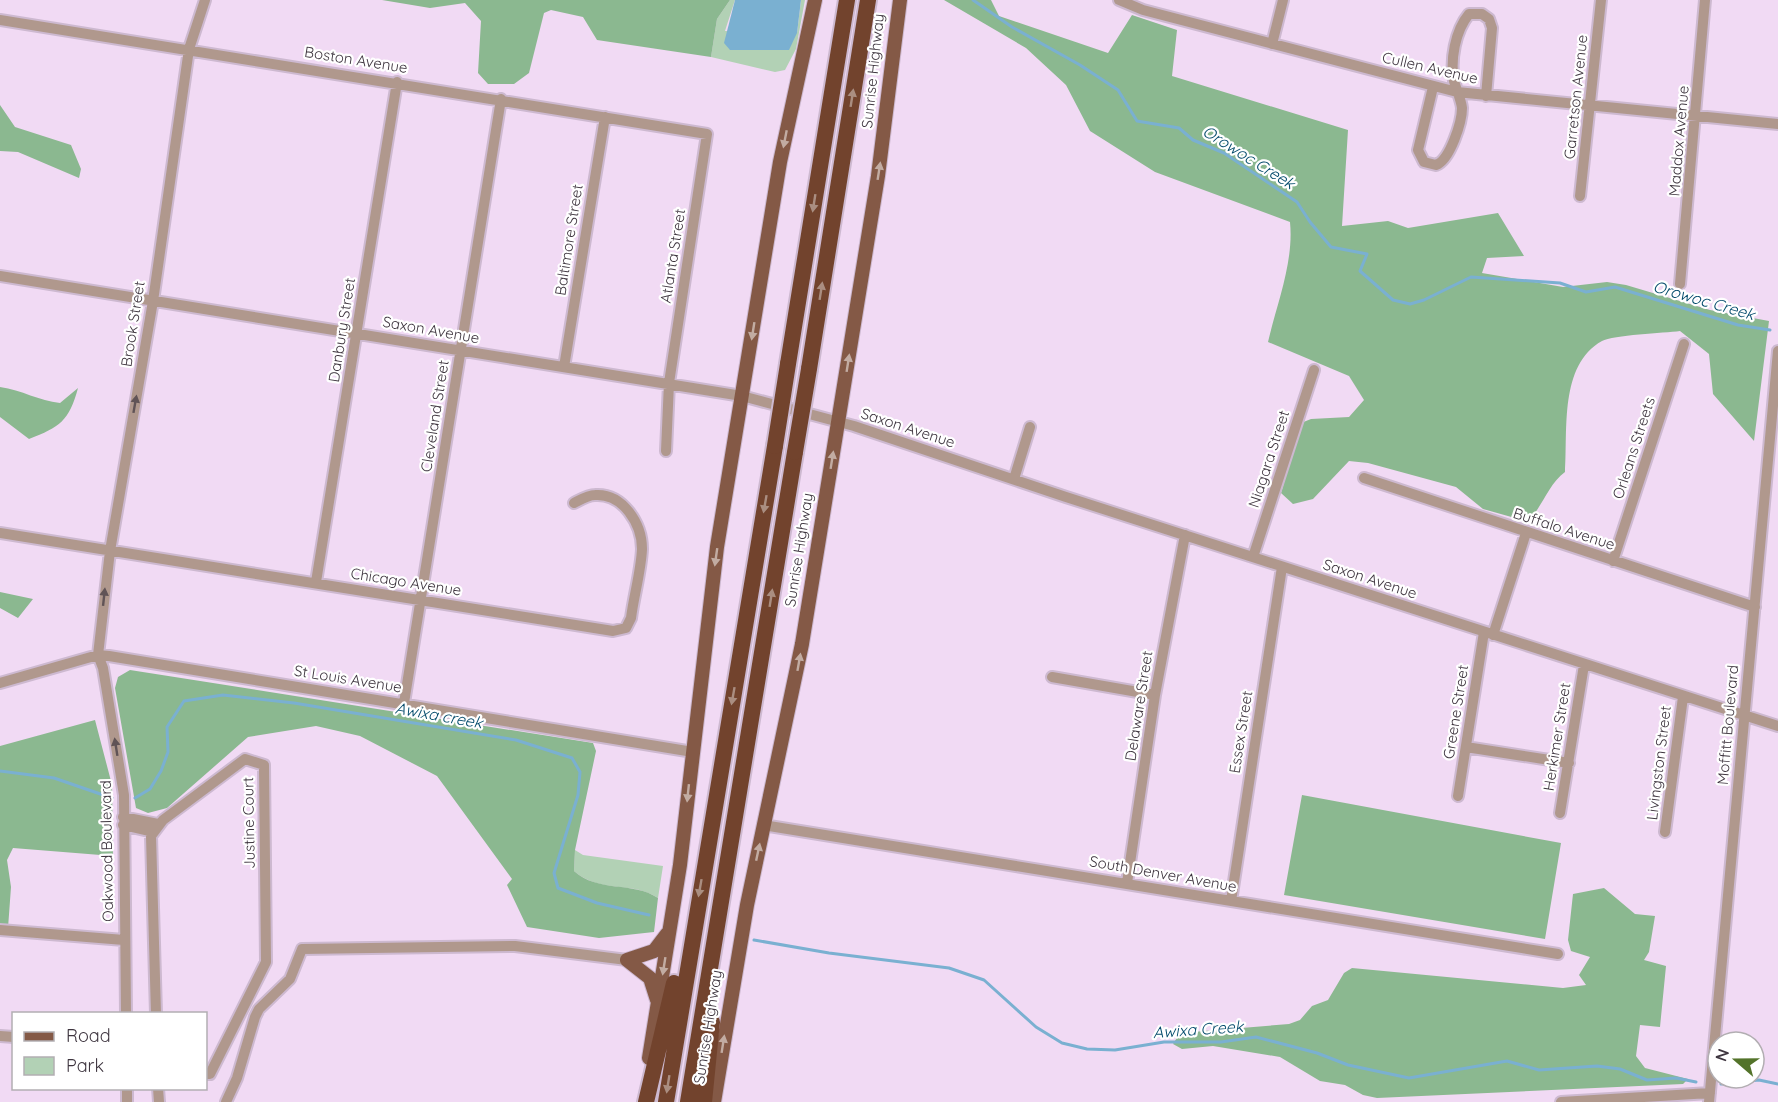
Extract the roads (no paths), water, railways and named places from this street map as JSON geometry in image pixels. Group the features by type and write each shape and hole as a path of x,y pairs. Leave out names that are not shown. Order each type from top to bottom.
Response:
{"highway":[{"name":"Sunrise Highway","path":"666,1102 847,0"},
{"name":"Sunrise Highway","path":"688,1102 868,0"},
{"path":"644,1102 680,956 694,923"},
{"path":"704,1102 714,1005 716,930"}],"main road":[{"path":"644,1102 693,752 710,594 780,162 815,0"},
{"name":"Sunrise Highway","path":"714,1102 742,930 798,669 881,157 900,0"},
{"path":"627,960 654,951 669,930"},
{"path":"627,960 650,978 658,1003"}],"street":[{"name":"Brook Street","path":"98,655 110,551 153,301 189,49 205,0"},
{"name":"Cullen Avenue","path":"1119,0 1143,10 1458,92 1778,124"},
{"path":"1272,44 1283,0"},
{"name":"Garretson Avenue","path":"1580,196 1601,0"},
{"name":"Maddox Avenue","path":"1680,284 1706,0"},
{"path":"1432,87 1418,150 1425,162 1436,165 1448,156 1462,108 1453,64 1459,32 1469,14 1482,14 1489,19 1492,28 1486,96"},
{"name":"Boston Avenue","path":"0,20 397,82 707,134"},
{"name":"Danbury Street","path":"316,582 397,82"},
{"name":"Cleveland Street","path":"404,703 501,99"},
{"name":"Baltimore Street","path":"564,367 605,117"},
{"name":"Atlanta Street","path":"666,451 669,383 707,134"},
{"name":"Saxon Avenue","path":"0,276 742,396 838,421 1488,634 1778,726"},
{"name":"Orleans Streets","path":"1613,561 1684,344"},
{"name":"Moffitt Boulevard","path":"1710,1098 1778,351"},
{"name":"Niagara Street","path":"1253,557 1314,370"},
{"path":"1014,479 1030,427"},
{"name":"Buffalo Avenue","path":"1365,478 1755,608"},
{"name":"Chicago Avenue","path":"0,533 613,630 626,627 631,618 642,547 636,521 623,506 610,497 594,495 574,502"},
{"name":"Greene Street","path":"1458,796 1488,634 1526,532"},
{"name":"Delaware Street","path":"1128,883 1155,695 1185,535"},
{"name":"Essex Street","path":"1231,901 1282,567"},
{"name":"St Louis Avenue","path":"0,683 98,655 404,703 693,752"},
{"name":"Oakwood Boulevard","path":"98,655 103,668 124,795 126,1012"},
{"name":"Herkimer Street","path":"1560,813 1584,665"},
{"path":"1052,677 1155,695"},
{"name":"Livingston Street","path":"1665,832 1683,697"},
{"path":"1466,747 1569,763"},
{"name":"Justine Court","path":"155,828 245,759 264,765 266,962 210,1074 207,1074"},
{"path":"123,821 155,828 149,841 156,1012"},
{"name":"South Denver Avenue","path":"764,825 1558,954"},
{"path":"0,930 124,940"},
{"path":"226,1102 237,1078 255,1017 259,1009 290,979 302,949 515,946 627,960"},
{"path":"1561,1102 1710,1098"}],"water":[{"path":"735,0 801,0 797,33 789,50 730,50 724,43"}],"waterway":[{"name":"Orowoc Creek","path":"973,0 1012,27 1080,65 1118,90 1137,121 1179,128 1193,140 1224,153 1297,202 1331,247 1367,254 1360,271 1393,300 1410,304 1424,300 1471,277 1560,283 1586,292 1615,287 1738,325 1770,330"},
{"name":"Awixa creek","path":"135,798 150,789 161,771 168,752 167,727 184,701 223,695 294,703 516,740 572,758 580,772 578,795 554,873 558,888 597,903 649,915"},
{"name":"Awixa creek","path":"0,771 54,778 112,798"},
{"name":"Awixa Creek","path":"754,940 829,953 949,968 984,980 1036,1027 1062,1043 1087,1049 1115,1050 1164,1042 1221,1042 1256,1037 1317,1053 1348,1065 1409,1078 1507,1061 1539,1070 1597,1066 1620,1069 1647,1080 1676,1078 1696,1082"},
{"name":"Awixa Creek","path":"1766,1081 1778,1084"}]}
